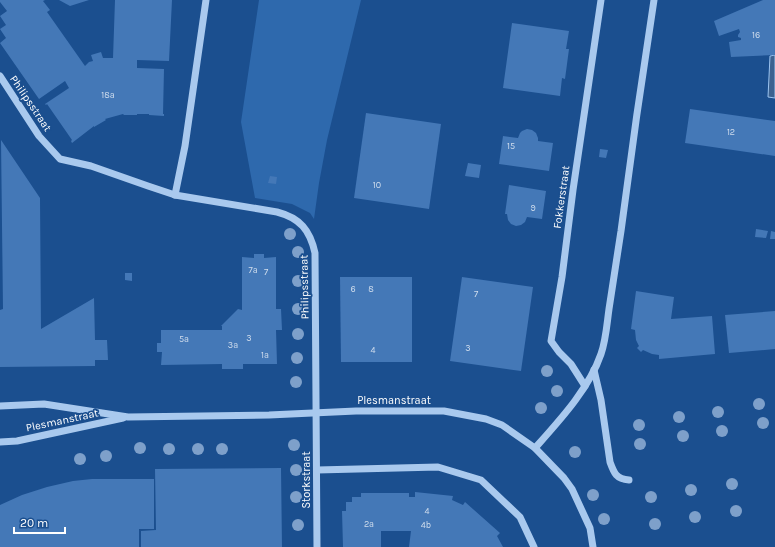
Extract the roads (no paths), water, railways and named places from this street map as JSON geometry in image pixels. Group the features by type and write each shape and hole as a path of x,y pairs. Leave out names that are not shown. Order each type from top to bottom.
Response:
{"street":[{"path":"175,195 185,146 206,0"},
{"name":"Fokkerstraat","path":"585,386 571,364 551,341 562,277 573,190 601,0"},
{"path":"535,448 565,414 585,386 601,353 607,325 654,0"},
{"name":"Philipsstraat","path":"0,76 39,136 60,159 91,166 175,195 287,214 303,225 313,242 315,253 316,413"},
{"path":"594,370 601,400 610,462 613,471 617,476 622,480 629,480"},
{"name":"Plesmanstraat","path":"0,406 44,404 128,417 269,415 356,411 444,411 486,419 502,425 535,448 564,478 572,489 590,528 593,547"},
{"name":"Storkstraat","path":"316,413 317,547"},
{"name":"Plesmanstraat","path":"0,442 17,441 128,417"},
{"path":"317,470 438,466 482,480 520,517 534,547"}]}
